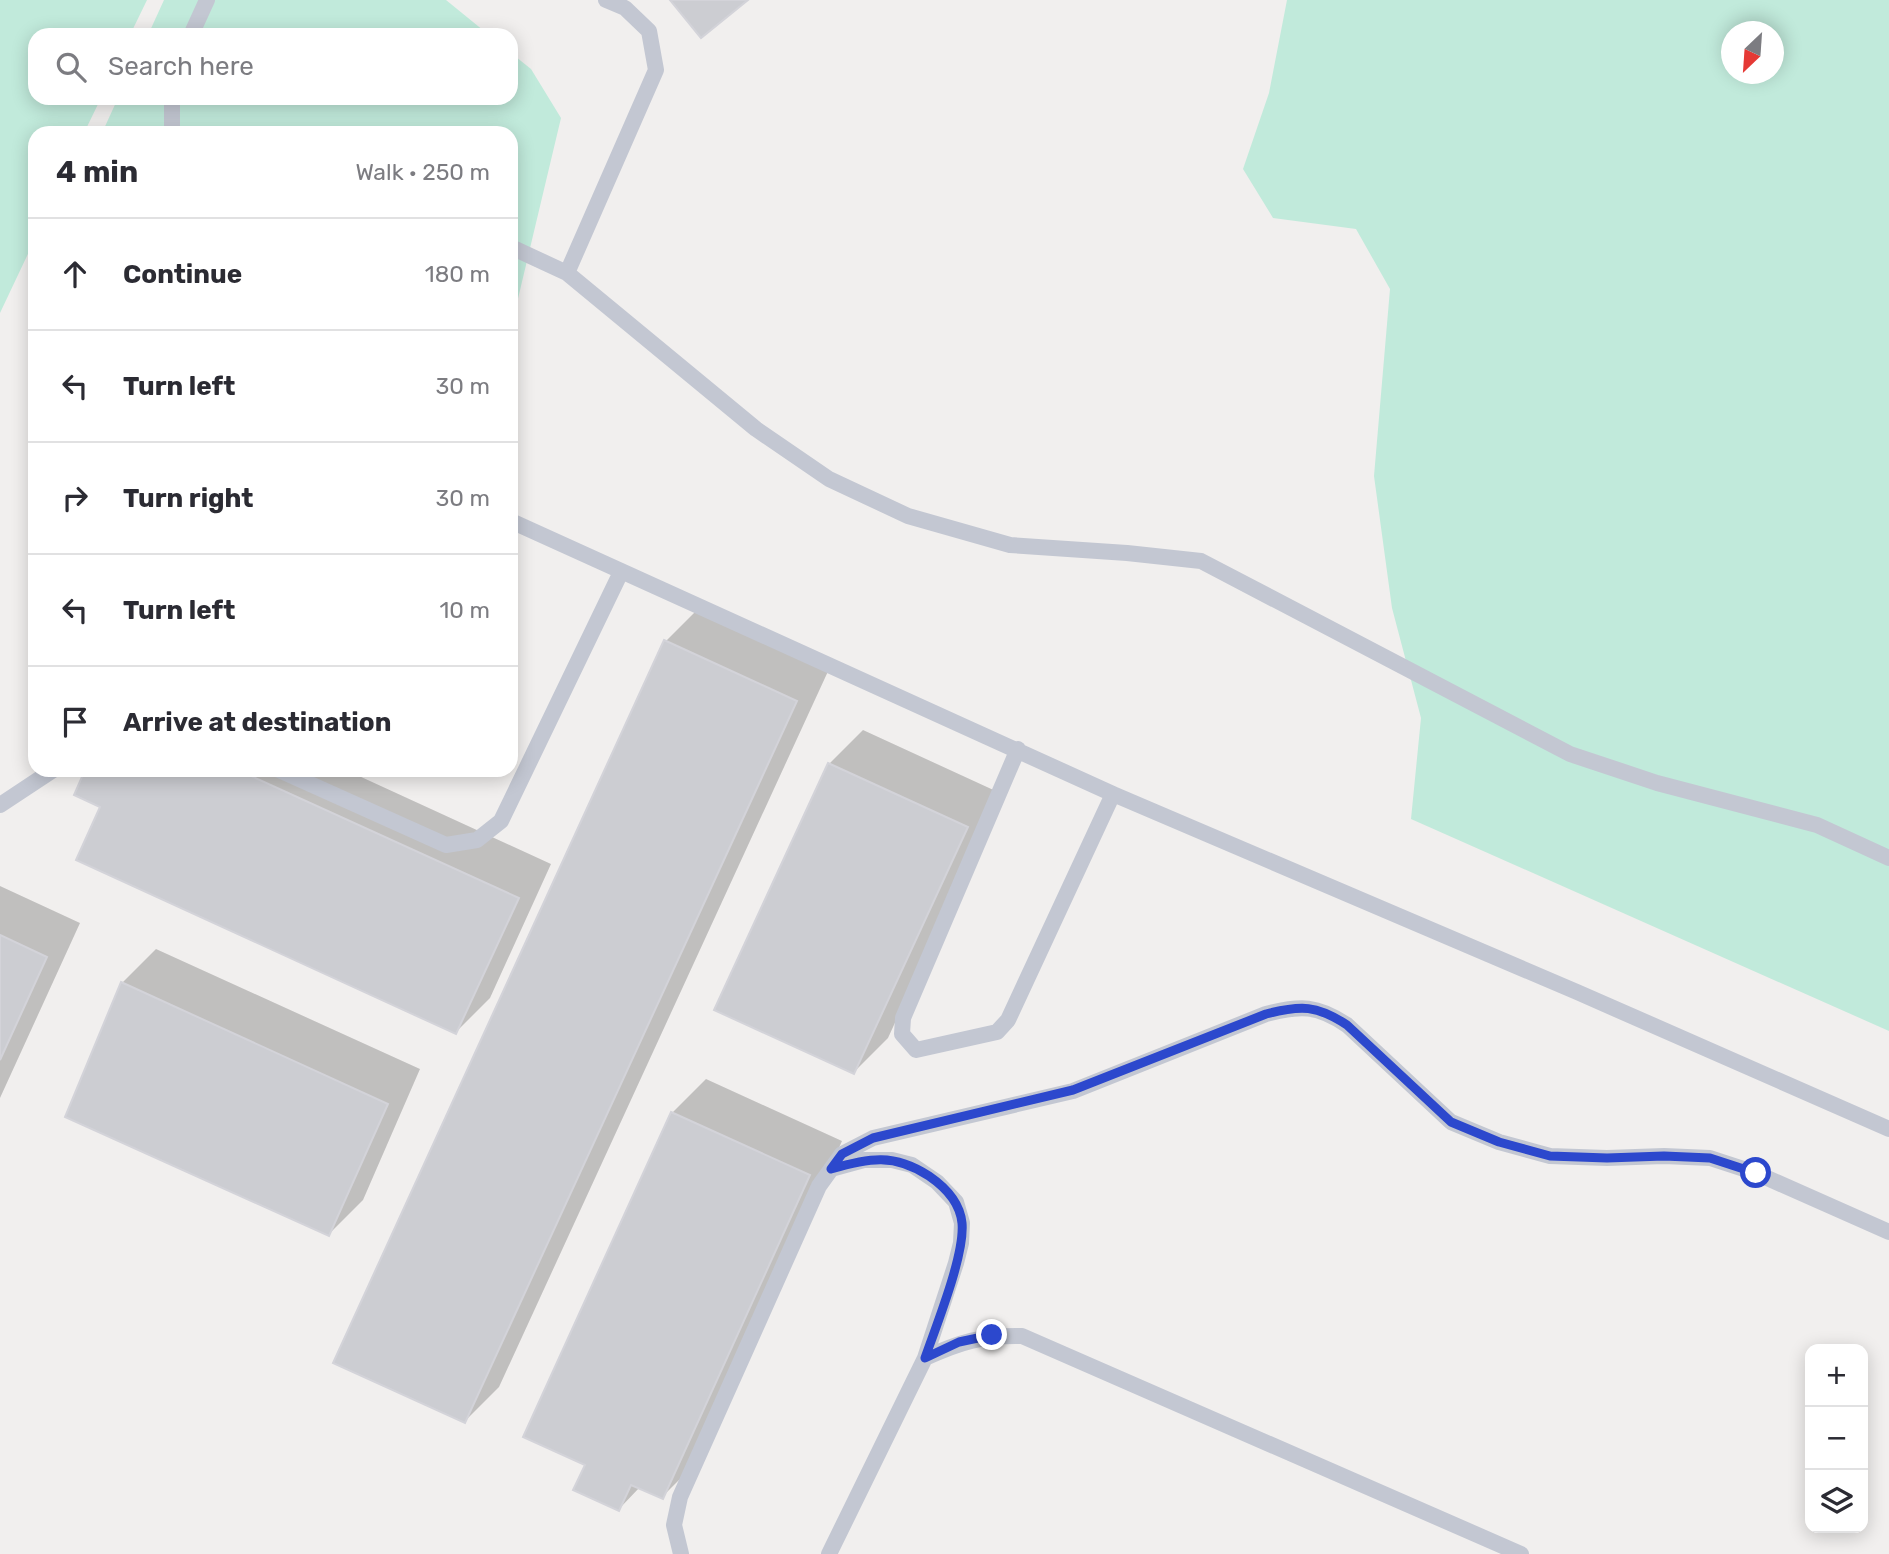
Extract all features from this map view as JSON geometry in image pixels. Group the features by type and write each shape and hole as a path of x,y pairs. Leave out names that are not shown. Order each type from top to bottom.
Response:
{"lane":[{"path":"193,28 207,0"},
{"path":"567,273 656,70 649,31 625,8 606,0"},
{"path":"172,105 172,126"},
{"path":"518,250 567,273 756,429 829,479 908,516 1010,545 1200,561 1570,754 1657,783 1817,825 1889,858"},
{"path":"518,524 1113,794 1577,992 1889,1129"},
{"path":"295,777 446,845 477,840 501,821 621,572"},
{"path":"1018,749 903,1018 902,1034 916,1050 997,1032 1008,1020 1113,794"},
{"path":"0,805 42,777"},
{"path":"681,1554 674,1525 680,1497 818,1186 842,1154 873,1138 1073,1090 1266,1014 1291,1008 1313,1008 1330,1014 1347,1025 1451,1122 1499,1142 1550,1156 1710,1158 1756,1173 1889,1232"},
{"path":"829,1554 925,1358 961,1243 962,1223 956,1202 937,1182 912,1165 892,1160 864,1160 831,1169"},
{"path":"925,1358 959,1342 992,1335 1022,1336 1051,1346 1521,1554"}],"green space":[{"path":"0,0 147,0 133,28 28,28 28,105 98,105 87,126 28,126 28,254 0,313"},
{"path":"164,0 446,0 480,28 151,28"},
{"path":"1287,0 1889,0 1889,1031 1411,819 1421,718 1392,608 1374,476 1390,289 1356,229 1273,218 1243,169 1269,93"},
{"path":"518,59 531,69 561,118 518,299 518,126 105,126 115,105 518,105"}],"building":[{"path":"670,0 748,0 701,38"},
{"path":"664,640 797,701 465,1423 333,1363"},
{"path":"828,763 968,827 854,1074 714,1010"},
{"path":"82,777 253,777 519,898 456,1034 76,860 100,807 74,795"},
{"path":"0,935 47,957 0,1060"},
{"path":"121,982 388,1104 329,1236 65,1117"},
{"path":"671,1112 810,1175 663,1499 631,1485 619,1511 573,1490 585,1465 523,1437"}],"route":[{"path":"992,1335 959,1342 925,1358 961,1243 962,1223 956,1202 937,1182 912,1165 892,1160 864,1160 831,1169 842,1154 873,1138 1073,1090 1266,1014 1291,1008 1313,1008 1330,1014 1347,1025 1451,1122 1499,1142 1550,1156 1710,1158 1756,1173"}]}
